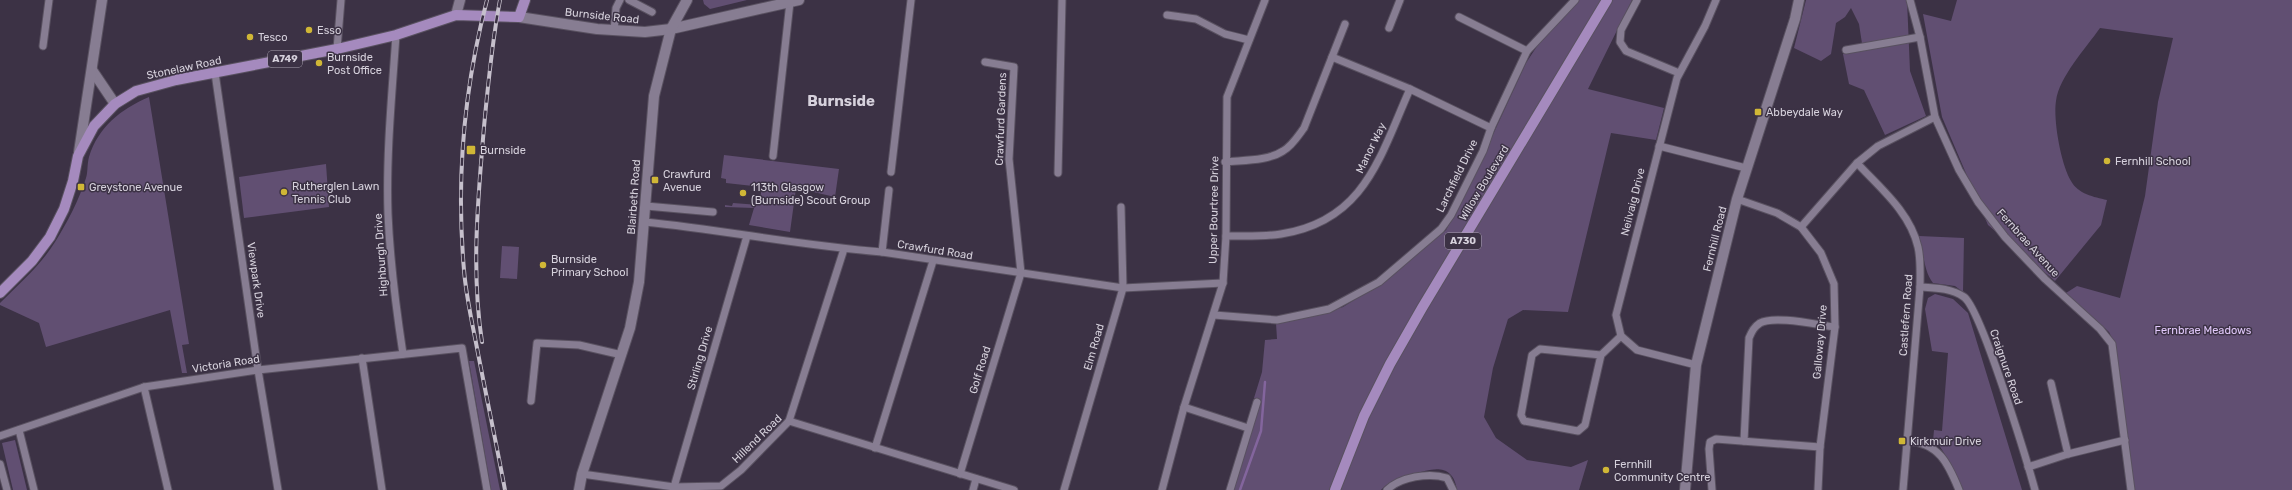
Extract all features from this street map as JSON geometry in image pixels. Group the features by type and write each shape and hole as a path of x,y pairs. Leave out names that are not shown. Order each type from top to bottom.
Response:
{"main road":[{"path":"519,17 525,0"},
{"name":"Willow Boulevard","path":"1335,490 1359,428 1390,364 1607,0"},
{"name":"Stonelaw Road","path":"0,293 32,261 50,237 64,209 73,181 78,156 94,126 115,104 136,91 176,80 337,49 396,35 456,15"},
{"name":"A749","path":"456,15 519,17"}],"street":[{"path":"43,46 49,0"},
{"path":"78,156 102,0"},
{"path":"337,49 341,0"},
{"path":"456,15 460,0"},
{"path":"614,31 616,8 620,0"},
{"path":"630,0 652,12"},
{"name":"Blairbeth Road","path":"579,490 582,474 630,328 639,282 654,96 671,29 687,0"},
{"path":"891,172 912,0"},
{"path":"1058,173 1062,0"},
{"name":"Upper Bourtree Drive","path":"1162,490 1184,407 1223,283 1226,236 1225,162 1227,97 1264,0"},
{"path":"1390,28 1400,0"},
{"name":"Larchfield Drive","path":"1214,315 1277,320 1329,309 1379,282 1441,229 1454,209 1483,151 1491,128 1527,51 1575,0"},
{"path":"1637,0 1621,30 1620,42 1626,51 1679,73"},
{"name":"Neilvaig Drive","path":"1621,336 1616,315 1679,73 1705,26 1716,0"},
{"name":"Fernhill Road","path":"1685,490 1696,365 1737,199 1795,19 1799,0"},
{"name":"Fernbrae Avenue","path":"1910,0 1920,37 1935,117 1959,170 1978,202 2005,237 2045,279 2100,329 2112,344 2131,490"},
{"path":"773,156 794,1"},
{"name":"Burnside Road","path":"519,17 614,31 645,32 671,29 794,1"},
{"path":"1167,15 1196,19 1225,34 1249,40"},
{"path":"1459,17 1527,51"},
{"path":"1225,162 1267,157 1284,151 1293,142 1304,128 1345,24"},
{"name":"Highburgh Drive","path":"396,35 389,124 388,215 395,300 403,354"},
{"path":"1846,50 1920,37"},
{"path":"1332,57 1410,89 1491,128"},
{"name":"Crawfurd Gardens","path":"985,62 1014,67 1008,159 1021,273"},
{"path":"92,70 115,104"},
{"name":"Viewpark Drive","path":"215,72 258,370 278,490"},
{"name":"Manor Way","path":"1226,236 1281,234 1307,228 1336,215 1354,199 1372,175 1410,89"},
{"path":"1800,227 1857,163 1878,146 1935,117"},
{"path":"1659,146 1746,168"},
{"name":"Castlefern Road","path":"1857,163 1905,217 1918,248 1920,287 1903,490"},
{"path":"882,252 889,190"},
{"name":"Galloway Drive","path":"1737,199 1777,213 1800,227 1821,253 1834,284 1835,327 1820,447 1818,490"},
{"path":"646,206 713,212"},
{"name":"Elm Road","path":"1064,490 1123,288 1121,208"},
{"name":"Crawfurd Road","path":"645,222 702,228 747,236 844,249 882,252 933,261 1123,288 1223,283"},
{"name":"Stirling Drive","path":"674,487 747,236"},
{"path":"789,421 844,249"},
{"path":"875,448 933,261"},
{"name":"Golf Road","path":"960,474 1021,273"},
{"name":"Craignure Road","path":"1920,287 1947,289 1964,298 1974,312 2028,467 2034,490"},
{"path":"1744,441 1749,338 1753,329 1761,322 1773,320 1835,327"},
{"path":"1601,355 1540,349 1532,355 1520,415 1524,421 1578,431 1585,425 1601,355 1621,336 1637,350 1696,365"},
{"path":"531,401 538,343 579,345 622,355"},
{"name":"Victoria Road","path":"0,436 144,387 258,370 462,348 487,490"},
{"path":"362,358 382,490"},
{"path":"2051,383 2068,454"},
{"path":"144,387 168,490"},
{"path":"1230,490 1256,402"},
{"path":"1184,407 1248,428"},
{"name":"Hillend Road","path":"582,474 674,487 721,486 741,470 789,421 1014,490"},
{"path":"19,430 34,490"},
{"path":"1712,490 1710,442 1716,439 1820,447"},
{"path":"2028,467 2068,454 2124,440"},
{"path":"1907,441 1922,442 1933,448 1942,458 1959,490"},
{"path":"0,464 6,490"},
{"path":"1387,490 1393,484 1435,474 1447,478 1453,490"},
{"path":"973,490 976,479"}],"green space":[{"path":"703,0 747,0 710,9 704,4"},
{"path":"1577,0 1632,0 1588,89 1664,108 1656,140 1611,133 1568,312 1523,310 1508,319 1493,368 1484,417 1496,438 1527,460 1571,467 1588,460 1579,490 1457,490 1455,481 1447,471 1435,469 1396,479 1381,490 1233,490 1261,400 1254,398 1262,372 1265,340 1277,339 1276,323 1317,315 1343,307 1383,282 1446,230 1477,169 1526,63 1543,37"},
{"path":"1806,0 1907,0 1910,71 1926,116 1885,135 1864,90 1849,84 1843,54 1863,50 1859,24 1851,8 1845,17 1836,23 1831,54 1821,61 1794,48"},
{"name":"Fernbrae Meadows","path":"1957,0 2292,0 2292,490 2134,490 2114,342 2109,332 2066,293 2077,286 2120,298 2145,196 2158,102 2173,38 2100,28 2062,82 2058,92 2055,109 2061,153 2067,173 2074,185 2082,192 2107,200 2101,225 2055,281 1988,225 1942,117 1923,14 1951,21"},
{"path":"149,97 189,344 182,345 187,373 182,373 170,310 46,347 39,323 0,305 0,303 43,259 59,235 80,195 87,176 89,157 98,137 120,113"},
{"path":"724,155 839,169 835,197 796,188 790,232 749,225 754,208 725,207 725,205 732,206 733,203 759,205 762,187 726,183 726,179 721,178"},
{"name":"Rutherglen Lawn Tennis Club","path":"326,164 329,207 244,218 239,177"},
{"path":"1919,236 1964,238 1963,292 1955,286 1933,283 1925,267"},
{"path":"502,246 519,247 517,279 500,278"},
{"path":"1935,294 1953,299 1968,313 2022,490 1963,490 1951,464 1937,442 1933,441 1934,430 1942,431 1948,353 1932,351 1925,309 1928,298"},
{"path":"469,361 474,361 500,490 491,490"},
{"path":"15,440 27,490 13,490 2,443"}],"waterway":[{"path":"1240,490 1261,431 1265,382"}],"railway":[{"path":"487,0 473,67 464,134 461,202 462,236 464,270 468,299 505,490"},
{"path":"482,342 476,261 478,208 489,79 500,0"}],"place":[{"name":"Esso","path":"309,30"},
{"name":"Tesco","path":"250,37"},
{"name":"Burnside Post Office","path":"319,63"},
{"name":"Abbeydale Way","path":"1758,112"},
{"name":"Burnside","path":"471,150"},
{"name":"Fernhill School","path":"2107,161"},
{"name":"Crawfurd Avenue","path":"655,180"},
{"name":"Greystone Avenue","path":"81,187"},
{"name":"Rutherglen Lawn Tennis Club","path":"284,192"},
{"name":"113th Glasgow (Burnside) Scout Group","path":"743,193"},
{"name":"Burnside Primary School","path":"543,265"},
{"name":"Kirkmuir Drive","path":"1902,441"},
{"name":"Fernhill Community Centre","path":"1606,470"}],"district":[{"name":"Burnside","path":"841,101"}]}
